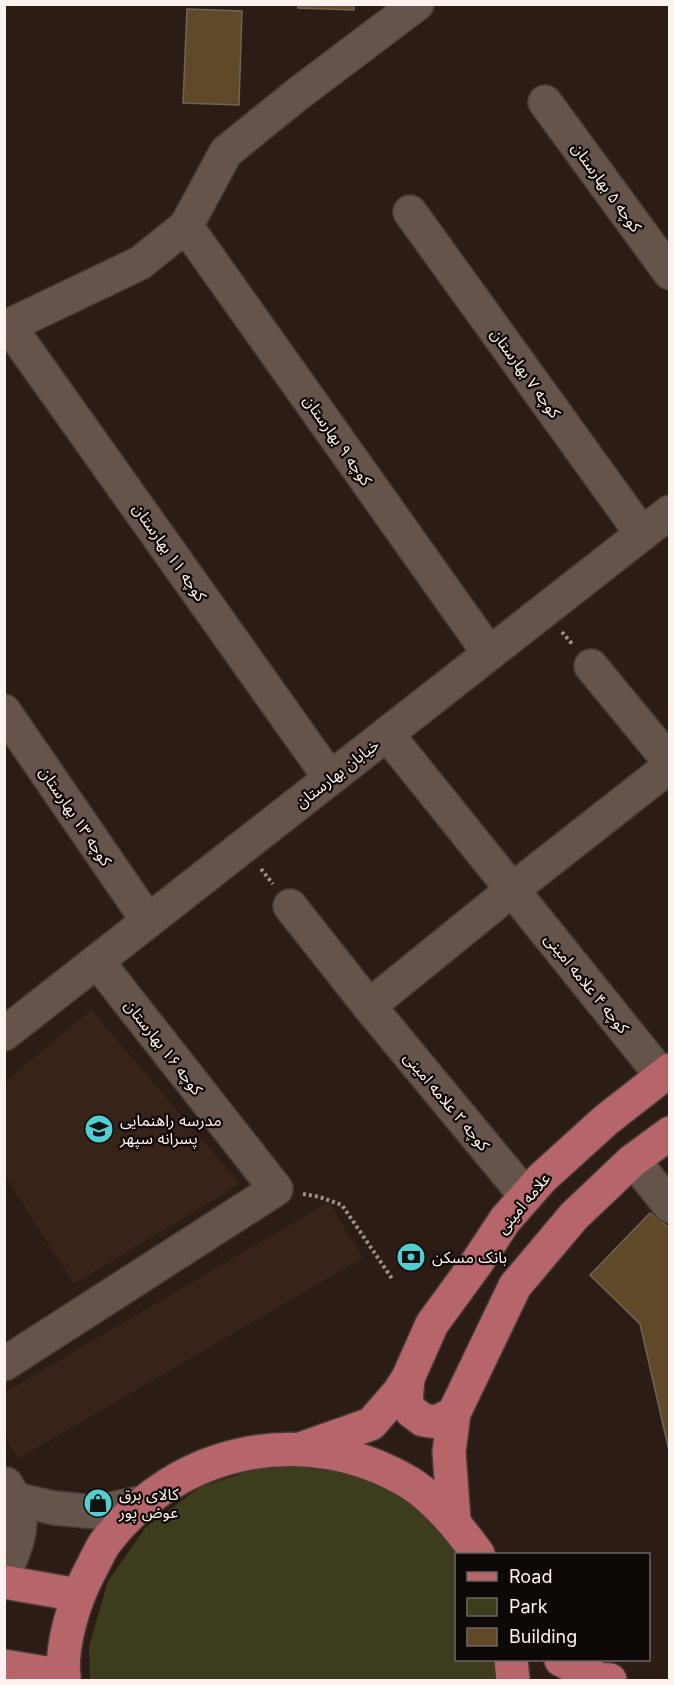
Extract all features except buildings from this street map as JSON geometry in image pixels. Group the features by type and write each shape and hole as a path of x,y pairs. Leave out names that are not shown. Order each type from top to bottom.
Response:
{"main road":[{"name":"علامه امینی","path":"303,1448 371,1424 399,1392 408,1378 432,1324 505,1220 542,1178 606,1120 666,1073"},
{"path":"454,1520 449,1452 454,1413 515,1286 574,1216 669,1132"},
{"path":"408,1378 406,1402 411,1411 423,1420 437,1422 454,1413"},
{"path":"4,1666 64,1678 67,1635 78,1595 105,1544 144,1502 192,1471 246,1452 303,1448 359,1459 411,1483 454,1520 477,1553"},
{"path":"4,1582 78,1595"},
{"path":"511,1661 513,1680"},
{"path":"565,1661 602,1680"}],"street":[{"path":"7,327 140,263 186,226 226,152 299,93 417,4"},
{"name":"کوچه ۵ بهارستان","path":"545,102 669,273"},
{"name":"کوچه ۷ بهارستان","path":"410,212 642,534"},
{"name":"کوچه ۹ بهارستان","path":"186,226 489,653"},
{"name":"کوچه ۱۱ بهارستان","path":"7,327 330,778"},
{"name":"خیابان بهارستان","path":"4,1034 669,512"},
{"path":"591,666 669,762"},
{"name":"کوچه ۱۳ بهارستان","path":"4,711 148,921"},
{"name":"کوچه ۴ علامه امینی","path":"387,734 512,890 666,1073"},
{"path":"369,1006 669,766"},
{"name":"کوچه ۲ علامه امینی","path":"290,906 369,1006 526,1196"},
{"name":"کوچه ۱۶ بهارستان","path":"97,961 276,1189"},
{"path":"634,1161 669,1206"},
{"path":"4,1364 276,1189"},
{"path":"10,1491 54,1508 96,1512 144,1502"},
{"path":"4,1568 10,1563 21,1530 10,1491"}],"path":[{"path":"544,610 591,666"},
{"path":"244,846 290,906"},
{"path":"276,1189 320,1197 342,1205 393,1280"}],"shaded area":[{"name":"مدرسه راهنمایی پسرانه سپهر","path":"91,1010 240,1184 74,1284 5,1176 5,1082"},
{"path":"329,1202 363,1258 18,1459 5,1437 5,1392"}],"green space":[{"path":"265,1466 334,1468 397,1493 450,1537 459,1553 455,1553 455,1661 497,1661 495,1680 90,1680 89,1646 108,1581 146,1527 200,1487"}],"place":[{"name":"مدرسه راهنمایی پسرانه سپهر","path":"99,1129"},
{"name":"بانک مسکن","path":"411,1257"},
{"name":"کالای برق عوض پور","path":"98,1503"}]}
